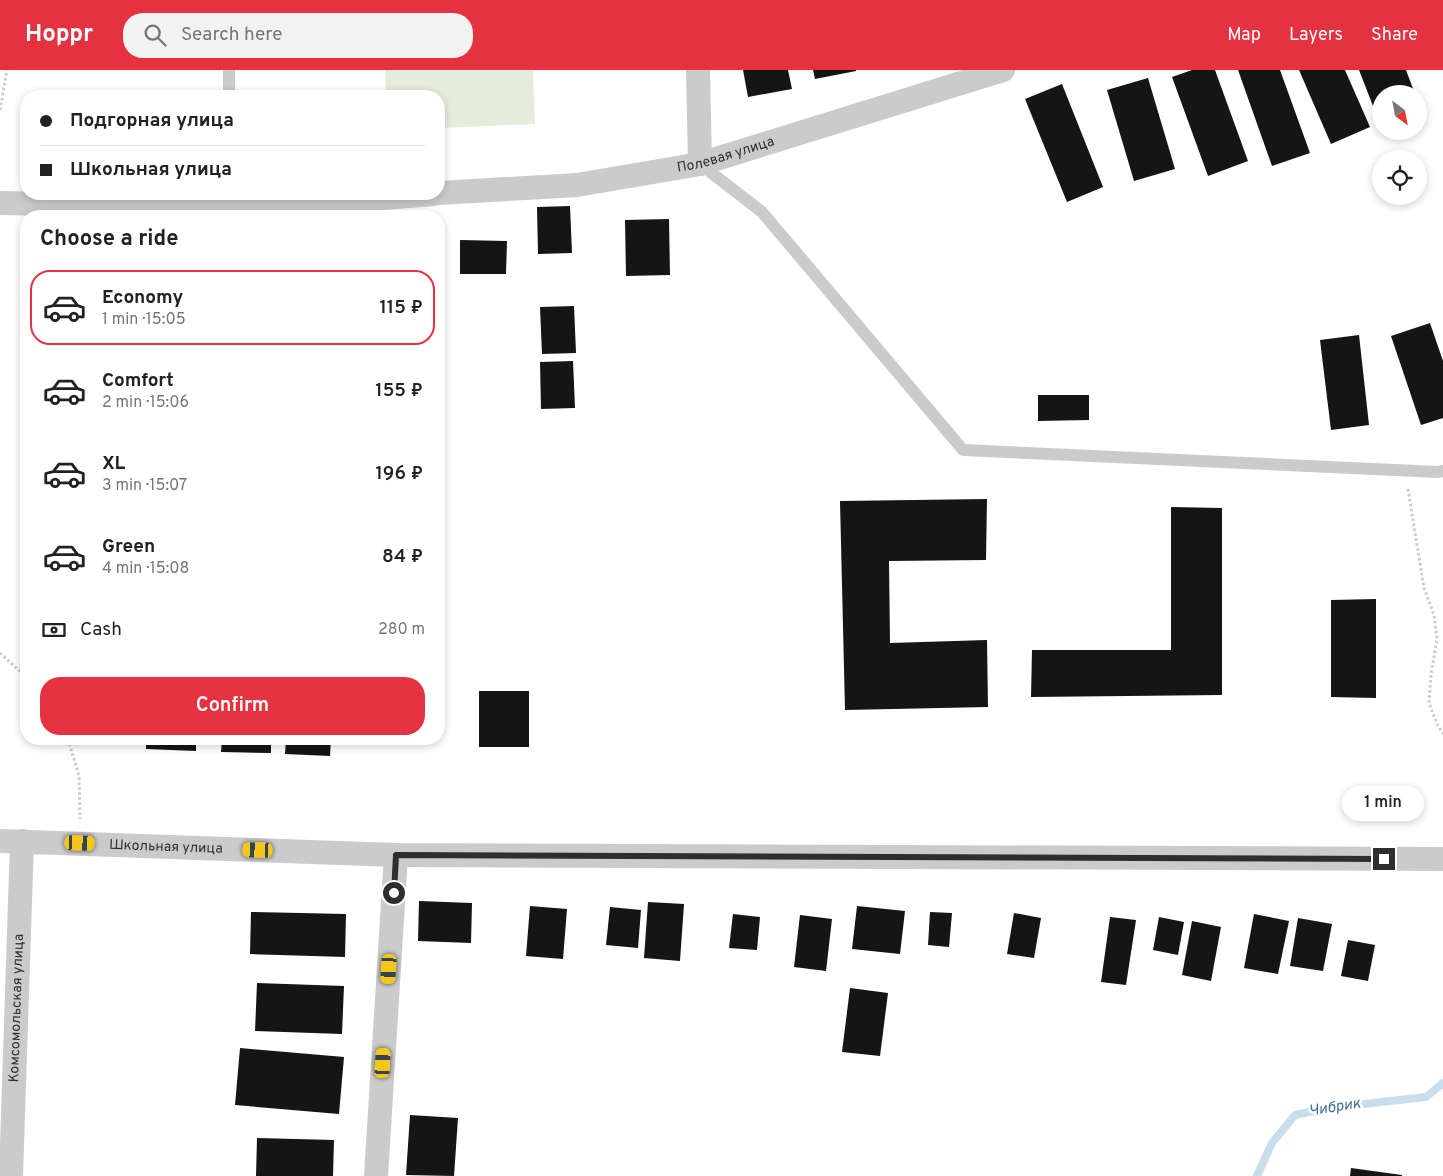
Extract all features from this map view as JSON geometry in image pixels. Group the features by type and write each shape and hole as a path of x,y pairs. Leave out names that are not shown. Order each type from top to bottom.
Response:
{"street":[{"path":"698,70 700,164"},
{"name":"Полевая улица","path":"445,194 577,185 700,164 1003,70"},
{"path":"0,203 229,201 259,208 359,200"},
{"name":"Школьная улица","path":"11,841 396,855 1443,859"},
{"name":"Комсомольская улица","path":"11,841 11,1176"},
{"path":"376,1176 396,855"}],"lane":[{"path":"229,70 229,90"},
{"path":"700,164 762,212 963,450 1404,471 1443,471"}],"path":[{"path":"0,110 7,70"},
{"path":"1404,471 1424,588 1434,615 1438,639 1429,703 1443,734"},
{"path":"0,653 20,671"},
{"path":"70,745 79,776 80,843"}],"green space":[{"path":"385,70 533,70 535,124 445,128 445,90 386,90"}],"building":[{"path":"743,70 788,70 792,89 748,97"},
{"path":"813,70 856,70 856,71 815,79"},
{"path":"1192,70 1215,70 1248,161 1208,176 1172,77"},
{"path":"1238,70 1280,70 1310,153 1272,166"},
{"path":"1299,70 1345,70 1370,127 1331,144"},
{"path":"1359,70 1406,70 1412,85 1372,85 1372,104"},
{"path":"1148,78 1175,169 1134,181 1107,90"},
{"path":"1062,84 1103,187 1067,202 1025,99"},
{"path":"570,206 572,253 538,254 537,207"},
{"path":"669,219 670,275 626,276 625,220"},
{"path":"460,240 507,241 506,274 460,274"},
{"path":"574,306 576,353 542,354 540,307"},
{"path":"1430,323 1443,361 1443,418 1421,425 1391,336"},
{"path":"1359,335 1369,425 1331,430 1320,340"},
{"path":"573,361 575,408 541,409 540,362"},
{"path":"1038,395 1089,395 1089,420 1038,421"},
{"path":"987,499 986,560 889,561 890,643 987,640 988,707 845,710 840,501"},
{"path":"1171,507 1222,508 1222,695 1031,697 1032,650 1171,650"},
{"path":"1376,599 1376,698 1331,697 1331,600"},
{"path":"479,691 529,691 529,747 479,747"},
{"path":"146,745 196,745 196,751 146,749"},
{"path":"222,745 271,745 271,753 221,752"},
{"path":"286,745 331,745 330,756 285,754"},
{"path":"419,901 472,903 471,943 418,941"},
{"path":"648,902 684,904 680,961 644,958"},
{"path":"530,906 567,909 563,959 526,956"},
{"path":"857,906 905,911 900,954 852,949"},
{"path":"610,907 641,910 638,948 606,945"},
{"path":"251,912 346,914 345,957 250,954"},
{"path":"930,912 952,913 949,947 928,945"},
{"path":"1014,913 1041,918 1034,958 1007,954"},
{"path":"733,914 760,917 757,950 729,948"},
{"path":"1254,914 1289,921 1278,974 1244,968"},
{"path":"800,915 832,919 826,971 794,967"},
{"path":"1110,917 1136,920 1126,985 1101,982"},
{"path":"1159,917 1184,922 1178,955 1153,950"},
{"path":"1298,918 1332,924 1323,971 1290,966"},
{"path":"1192,921 1221,927 1211,981 1182,975"},
{"path":"1348,940 1375,945 1368,981 1341,976"},
{"path":"257,983 344,986 342,1034 255,1031"},
{"path":"850,988 888,993 880,1056 842,1052"},
{"path":"240,1048 344,1057 339,1114 235,1105"},
{"path":"410,1115 458,1118 454,1176 406,1175"},
{"path":"257,1138 334,1140 333,1176 256,1176"},
{"path":"1351,1168 1402,1175 1402,1176 1350,1176"}],"waterway":[{"name":"Чибрик","path":"1257,1176 1272,1143 1295,1115 1328,1108 1426,1097 1443,1083"}],"route":[{"path":"394,893 396,855 1384,859"}]}
